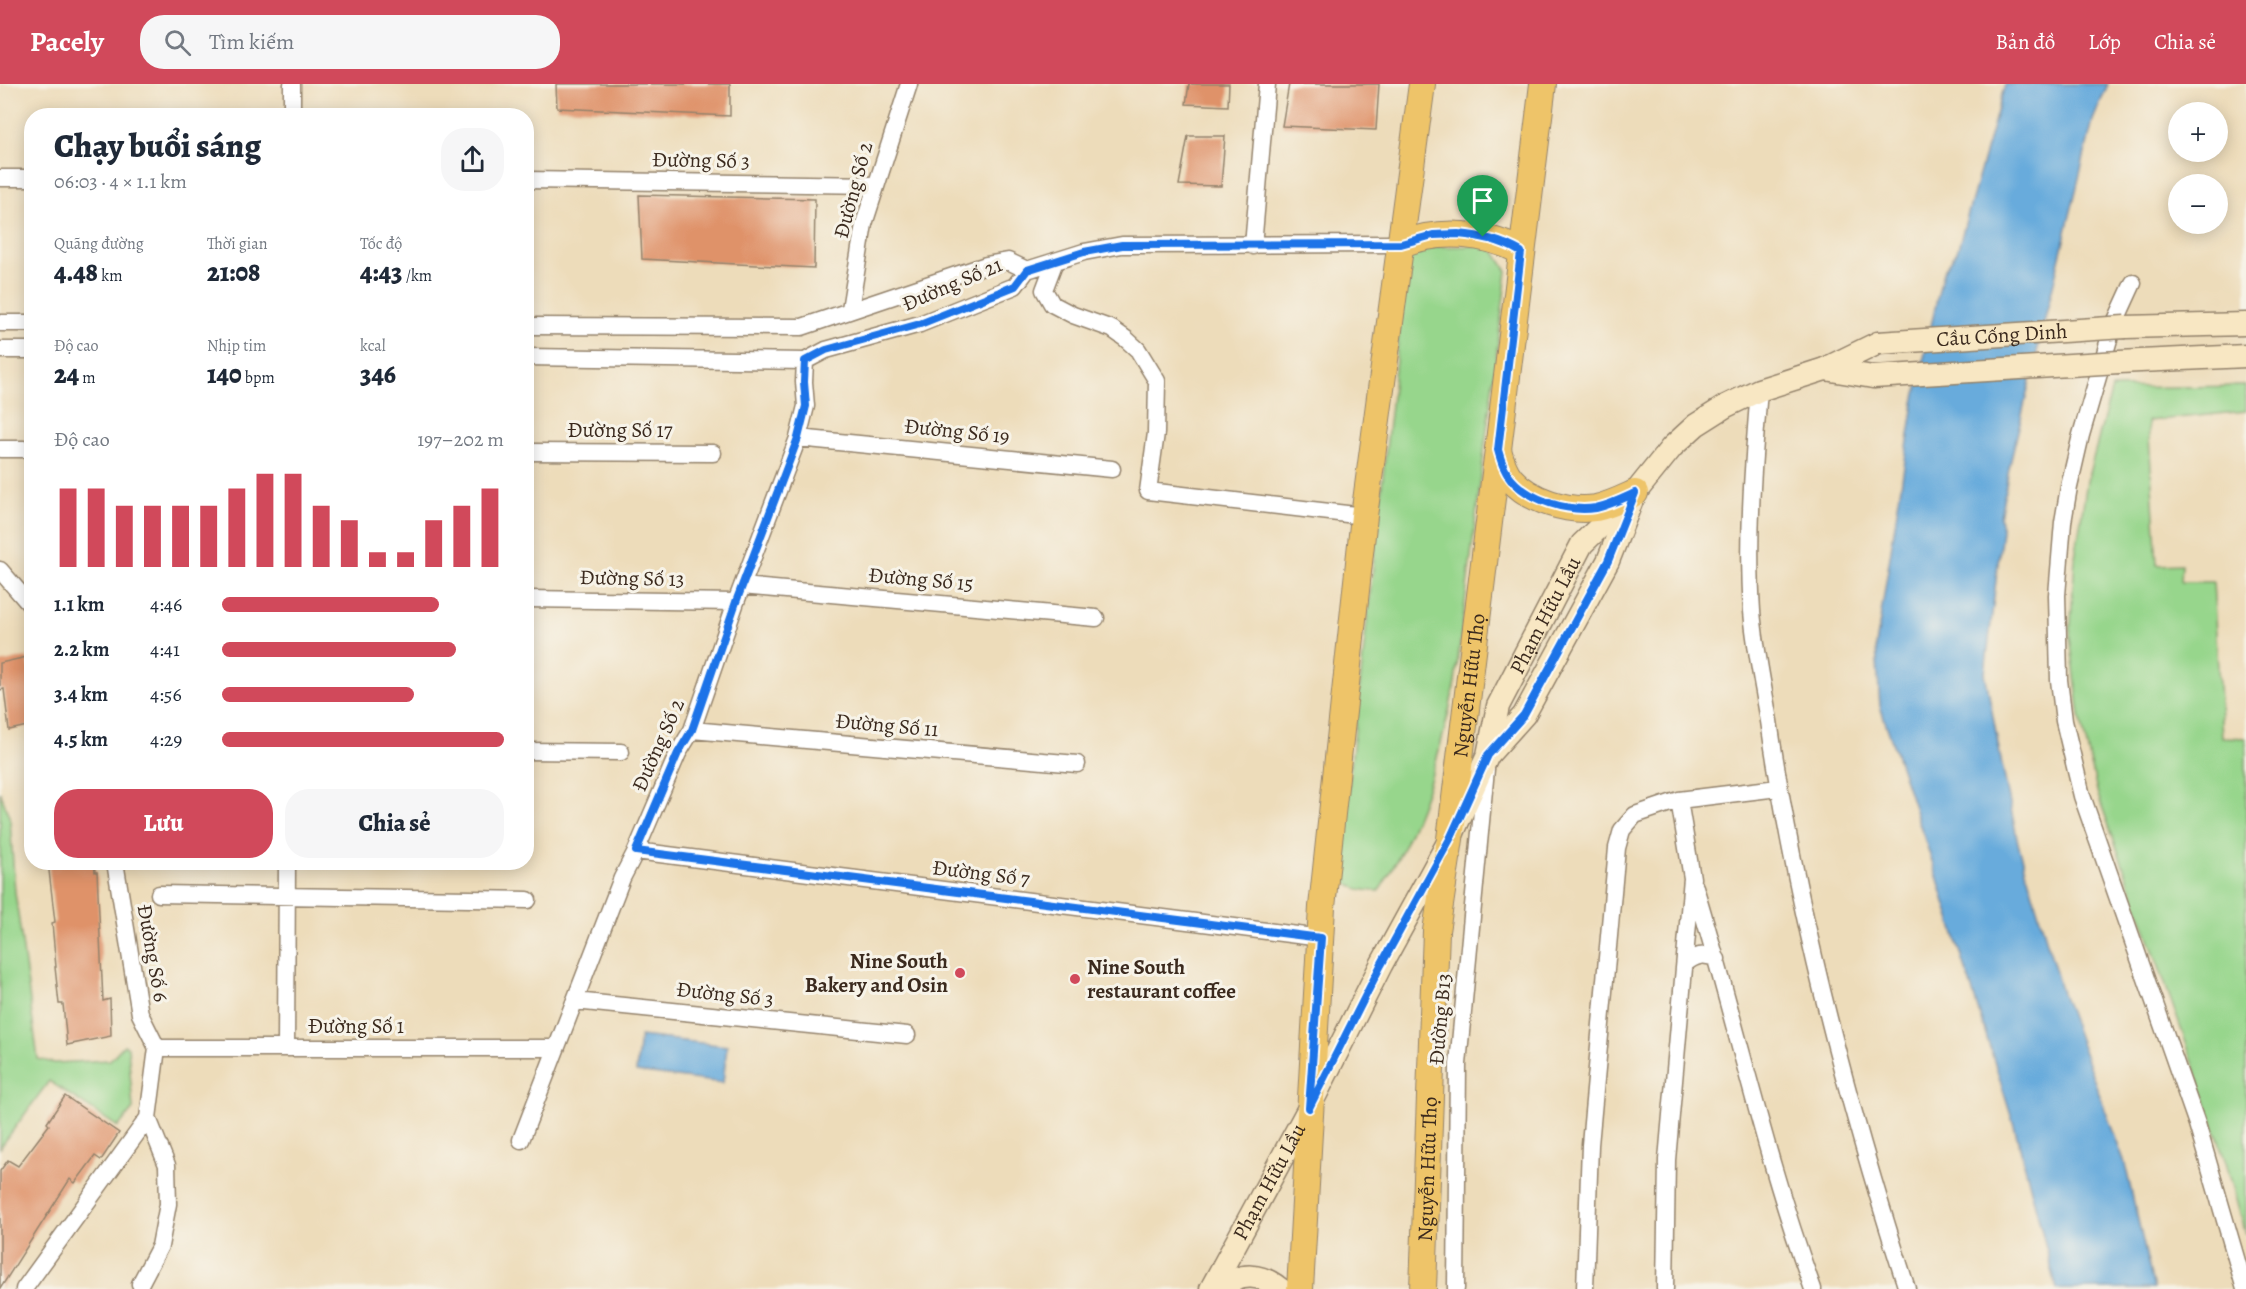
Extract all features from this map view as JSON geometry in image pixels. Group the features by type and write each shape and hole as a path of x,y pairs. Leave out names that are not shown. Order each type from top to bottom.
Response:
{"main road":[{"path":"1300,1289 1323,895 1364,516 1422,84"},
{"name":"Nguyễn Hữu Thọ","path":"1423,1289 1436,931 1450,839 1543,84"},
{"path":"1401,244 1433,235 1458,234 1483,237 1509,244 1521,252"},
{"name":"Cầu Cống Dinh","path":"1878,343 2125,327 2246,324"},
{"name":"Phạm Hữu Lầu","path":"1211,1289 1309,1108 1381,965 1450,839 1488,755 1498,706 1582,544 1635,493 1672,447 1696,425 1726,406 1759,390 1825,369 1878,343"},
{"name":"Cầu Cống Dinh","path":"1873,377 2246,356"},
{"name":"Phạm Hữu Lầu","path":"1825,369 1873,377"},
{"path":"1498,450 1503,466 1512,480 1527,493 1544,501 1580,509 1596,508 1635,493"},
{"name":"Phạm Hữu Lầu","path":"1488,755 1524,715 1608,561 1635,493"},
{"path":"1222,1289 1230,1281 1249,1275 1270,1281 1280,1289"}],"street":[{"path":"292,84 292,108"},
{"name":"Đường Số 2","path":"850,309 864,224 909,84"},
{"path":"1252,246 1267,84"},
{"path":"0,178 24,178"},
{"name":"Đường Số 3","path":"534,180 875,185"},
{"path":"1027,270 1122,245 1401,244"},
{"name":"Đường Số 21","path":"534,326 802,327 986,265 1008,261 1027,270 1015,286 920,324 826,350 805,361 534,357"},
{"path":"1055,261 1044,290 1053,304 1073,315 1112,329 1138,350 1157,381 1156,433 1148,491 1364,516"},
{"path":"2133,283 2112,329 2073,462 2063,522 2057,595 2059,680 2064,721 2082,796 2197,1124 2245,1289"},
{"path":"0,322 24,323"},
{"path":"0,350 24,350"},
{"name":"Đường Số 2","path":"521,1140 622,878 678,753 692,730 739,594 798,438 806,406 805,361"},
{"path":"1759,390 1751,485 1752,612 1778,788 1815,961 1879,1200 1907,1289"},
{"name":"Đường Số 19","path":"798,438 1112,469"},
{"path":"0,449 24,449"},
{"name":"Đường Số 17","path":"534,452 713,453"},
{"path":"0,570 24,598"},
{"name":"Đường Số 13","path":"534,599 739,594"},
{"name":"Đường Số 15","path":"739,594 1096,618"},
{"name":"Đường Số 11","path":"692,730 1077,764"},
{"path":"534,751 621,752"},
{"name":"Đường B13","path":"1456,1289 1458,1064 1488,755"},
{"path":"1585,1289 1590,1145 1602,991 1617,848 1622,830 1635,815 1679,800 1778,788"},
{"path":"1679,800 1692,878 1717,959 1791,1229 1813,1289"},
{"name":"Đường Số 7","path":"636,851 1321,938"},
{"name":"Đường Số 6","path":"116,870 140,1014 157,1048"},
{"path":"286,1048 287,870"},
{"path":"1665,1289 1668,1160 1692,878"},
{"path":"159,894 528,900"},
{"path":"1684,964 1700,955 1709,955 1717,959"},
{"name":"Đường Số 3","path":"574,1001 907,1035"},
{"path":"24,1289 148,1118 157,1048"},
{"name":"Đường Số 1","path":"157,1048 555,1048"},
{"path":"140,1284 160,1246 168,1204 167,1165 148,1118"}],"green space":[{"path":"1484,246 1495,252 1507,271 1455,682 1443,736 1427,790 1406,842 1379,891 1362,890 1347,883 1339,874 1407,260 1421,247"},
{"path":"2246,386 2246,411 2148,421 2157,565 2182,564 2181,582 2213,582 2222,737 2246,738 2246,1235 2227,1166 2196,1071 2098,795 2080,716 2070,637 2075,557 2087,481 2112,388"},
{"path":"0,792 10,819 15,892 38,1059 54,1063 110,1060 124,1045 128,1047 133,1109 118,1127 49,1081 0,1148"}],"water":[{"path":"2005,84 2108,84 2093,120 2009,468 2000,517 2002,530 1985,673 2018,843 2062,993 2125,1164 2154,1289 2057,1289 2016,1132 1937,876 1880,706 1876,646 1914,403 1943,272 1957,252"},
{"path":"640,1036 727,1046 723,1083 636,1072"}],"building":[{"path":"556,84 730,84 730,116 557,108"},
{"path":"1189,84 1229,84 1228,106 1186,104"},
{"path":"1289,84 1379,84 1376,130 1282,126"},
{"path":"1188,136 1225,136 1221,186 1179,185"},
{"path":"639,195 815,199 814,268 642,259"},
{"path":"24,658 24,727 9,730 4,689 0,690 0,663"},
{"path":"49,870 95,870 97,872 103,1001 110,999 111,1036 67,1045 63,1004 59,1004 55,967 52,923 55,922"},
{"path":"65,1096 119,1133 101,1160 95,1156 75,1183 70,1179 0,1289 0,1171 8,1160 18,1166 49,1125 47,1123"}],"place":[{"name":"Nine South Bakery and Osin","path":"960,973"},
{"name":"Nine South restaurant coffee","path":"1075,979"}],"route":[{"path":"1458,234 1483,237 1509,244 1521,252 1498,450 1503,466 1512,480 1527,493 1562,506 1580,509 1596,508 1635,493 1608,561 1524,715 1488,755 1450,839 1381,965 1309,1108 1321,938 636,851 678,753 692,730 736,602 798,438 806,406 805,361 826,350 920,324 1015,286 1027,270 1084,252 1122,245 1401,244 1433,235 1458,234"}]}
